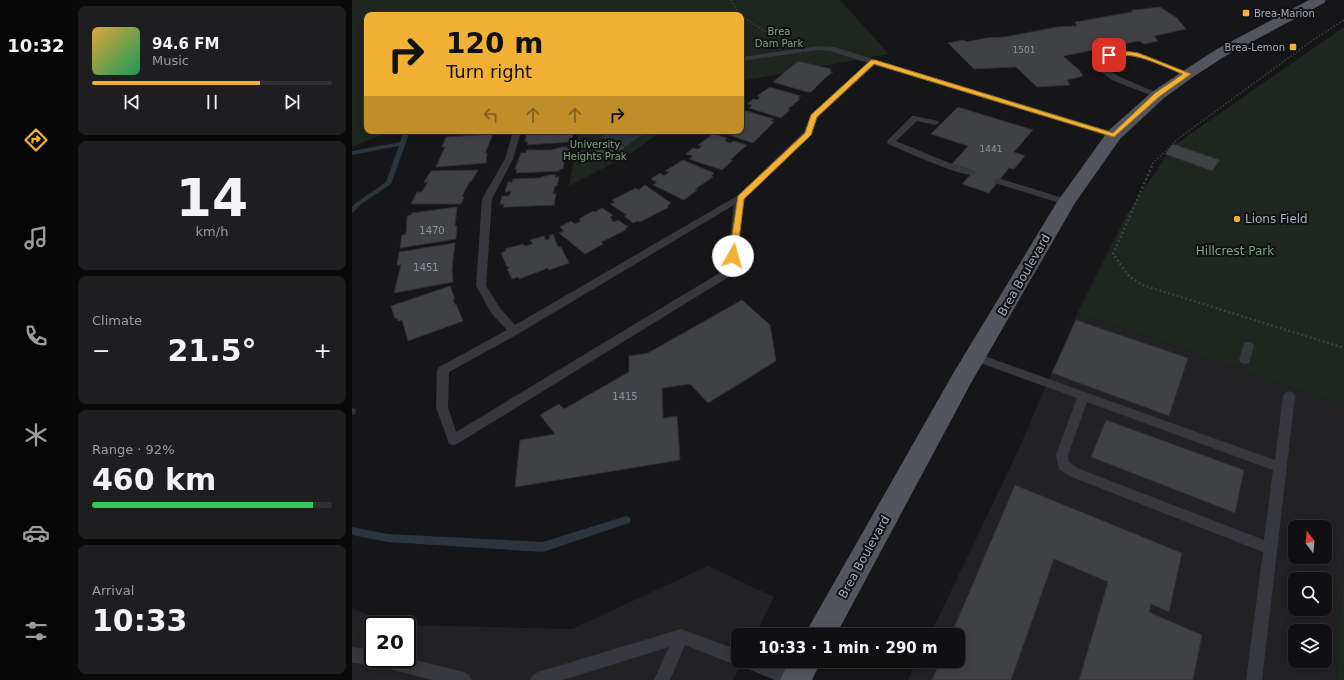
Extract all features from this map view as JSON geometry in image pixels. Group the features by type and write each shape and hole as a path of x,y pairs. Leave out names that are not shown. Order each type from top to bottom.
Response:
{"main road":[{"name":"Brea Boulevard","path":"824,628 976,357 1066,202 1114,135 1158,95 1188,74 1222,52 1319,0"},
{"path":"795,680 802,668"}],"lane":[{"path":"744,59 818,48 831,49 1114,135"},
{"path":"1158,95 1115,78 1103,69 1102,60 1104,57 1116,53 1136,54 1188,74"},
{"path":"740,198 731,271 453,440 442,407 443,370 514,331 740,198 808,134 814,116 873,62"},
{"path":"934,123 915,118 891,142 944,164 972,173"},
{"path":"514,331 496,311 480,286 487,199 509,159 516,134"},
{"path":"998,181 1066,202"},
{"path":"1245,360 1248,346"},
{"path":"976,357 1280,467"},
{"path":"1084,395 1062,455 1063,465 1073,472 1271,549"},
{"path":"1254,680 1289,396"},
{"path":"538,680 681,636 731,655"},
{"path":"662,680 681,636"},
{"path":"352,655 364,657"},
{"path":"415,668 464,680"},
{"path":"764,668 795,680"}],"path":[{"path":"731,0 738,12"},
{"path":"744,18 780,40 780,45 784,53"},
{"path":"1344,20 1312,40 1180,138 1153,163 1113,254 1129,276 1142,285 1344,348"}],"shaded area":[{"path":"606,134 644,134 626,146 601,137"},
{"path":"1078,312 1338,404 1344,409 1344,556 1336,680 908,680 914,668 965,668 965,628 933,628 1017,453"},
{"path":"708,566 774,597 758,628 731,628 731,668 739,668 733,680 352,680 352,608 370,616 364,616 364,668 416,668 416,625 572,629"}],"green space":[{"name":"Brea Dam Park","path":"352,0 840,0 889,54 744,80 744,12 364,12 364,134 384,134 352,147"},
{"name":"Hillcrest Park","path":"1344,27 1344,409 1338,404 1078,312 1127,214 1173,146"},
{"name":"University Heights Prak","path":"578,134 658,134 630,154 569,186"},
{"path":"1344,556 1344,680 1336,680"}],"building":[{"path":"1160,7 1177,18 1186,29 1154,36 1158,41 1144,44 1139,41 1063,56 1080,71 1083,76 1067,80 1070,85 1037,87 1016,67 974,69 948,43 964,40 966,42 986,38 1005,37 1057,27 1077,26 1075,22 1132,12 1132,10"},
{"path":"798,61 831,69 830,72 833,72 811,92 773,82"},
{"path":"770,87 801,96 798,98 800,99 788,109 790,110 781,118 749,108 752,105 747,104 753,99 757,100 760,97 757,96"},
{"path":"958,107 1033,130 1014,152 1025,156 1014,169 1009,168 989,193 962,184 974,171 952,164 968,146 931,134"},
{"path":"744,110 774,119 771,121 774,122 753,143 726,134 744,134"},
{"path":"493,134 485,153 487,153 486,163 436,167 445,147 442,147 446,137"},
{"path":"526,134 573,134 572,140 569,140 569,142 527,145 528,142 525,142"},
{"path":"713,134 727,138 725,141 730,143 734,141 747,145 730,160 733,160 722,170 689,159 693,156 686,154 693,148 698,149 702,146 698,145"},
{"path":"610,142 625,147 607,160 592,154"},
{"path":"1173,144 1220,160 1212,171 1165,154"},
{"path":"568,147 567,149 570,149 568,156 565,156 563,169 560,169 559,171 516,173 517,169 515,169 521,153 526,153 527,150 551,150"},
{"path":"683,160 714,173 711,176 713,177 695,189 697,190 684,200 653,185 657,182 651,179 660,173 664,176 669,172 665,171"},
{"path":"478,170 464,192 462,197 464,197 461,204 411,204 417,192 422,192 428,182 424,182 431,171"},
{"path":"549,175 556,175 555,177 559,177 553,194 556,193 554,205 503,207 504,204 500,204 502,196 509,196 511,191 505,192 508,182 512,182 513,179 539,178"},
{"path":"645,185 671,203 667,206 669,207 640,222 638,221 633,223 624,216 627,215 610,204 615,202 612,200 636,188 638,190"},
{"path":"457,207 455,226 457,226 456,239 400,248 402,235 406,234 407,216 411,215 412,213"},
{"path":"602,208 613,215 610,217 613,220 611,220 614,222 618,220 628,227 625,229 626,230 601,242 603,244 585,254 559,233 564,231 560,227 571,221 575,224 581,221 579,219"},
{"path":"553,234 558,247 561,247 569,263 549,270 548,268 519,279 518,277 512,279 507,269 509,268 508,266 507,267 501,253 506,251 505,249 523,244 525,246 533,244 530,240 544,236 546,240 550,239 549,236"},
{"path":"455,243 452,269 453,282 394,293 401,265 397,265 399,252"},
{"path":"450,286 455,299 453,299 455,305 456,304 463,321 408,341 402,320 398,321 397,318 395,319 391,306"},
{"path":"742,300 770,325 776,361 708,403 690,384 662,388 663,418 677,416 680,460 515,487 520,440 555,434 540,415 559,404 564,409 629,372 629,356 648,353"},
{"path":"1076,320 1188,358 1169,416 1052,373"},
{"path":"1106,420 1244,470 1235,513 1091,457"},
{"path":"1015,485 1182,553 1169,612 1151,604 1149,612 1202,635 1193,680 1079,680 1108,582 1054,559 1011,680 932,680 937,668 965,668 965,628 954,628"}],"waterway":[{"path":"403,143 406,134"},
{"path":"352,153 403,143"},
{"path":"352,211 358,204 389,183 403,143"},
{"path":"352,531 388,538 543,547 626,520"}],"place":[{"name":"Brea-Marion","path":"1246,13"},
{"name":"Brea-Lemon","path":"1293,47"},
{"name":"Lions Field","path":"1237,219"}],"route":[{"path":"733,256 740,198 808,134 814,116 873,62 1114,135 1158,95 1188,74 1136,54 1116,53 1109,55"}]}
